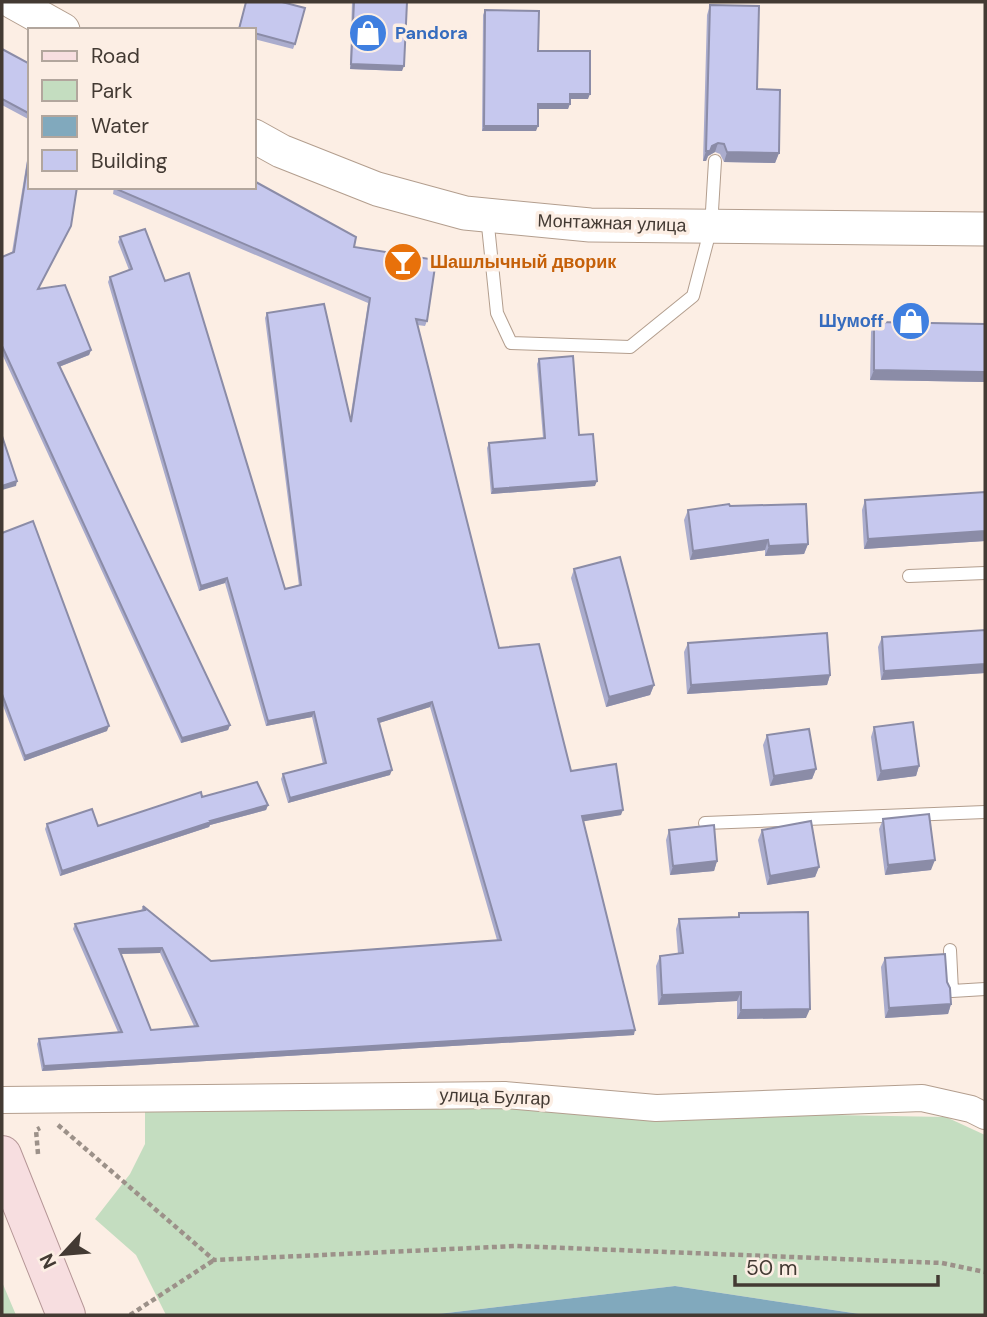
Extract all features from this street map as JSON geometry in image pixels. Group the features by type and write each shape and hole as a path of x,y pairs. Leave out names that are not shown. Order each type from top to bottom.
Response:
{"main road":[{"path":"2,1155 66,1315"}],"street":[{"path":"13,2 59,28"},
{"name":"Монтажная улица","path":"256,136 281,151 377,189 465,213 590,225 985,229"},
{"name":"улица Булгар","path":"2,1100 505,1095 656,1108 922,1098 971,1109 985,1116"}],"lane":[{"path":"487,215 497,313 511,344 630,347 693,296 711,227 715,161"},
{"path":"909,576 985,573"},
{"path":"705,823 985,812"},
{"path":"950,950 952,991 985,989"}],"path":[{"path":"33,1101 214,1260"},
{"path":"130,1315 214,1260 516,1246 942,1262 985,1272"}],"green space":[{"path":"470,1101 673,1112 946,1117 985,1135 985,1315 866,1315 675,1286 430,1315 166,1315 136,1255 95,1219 130,1174 145,1144 145,1110"},
{"path":"2,1282 16,1315 2,1315"}],"water":[{"path":"675,1286 866,1315 430,1315"}],"building":[{"path":"246,2 282,2 305,8 295,44 256,34 256,28 239,28"},
{"path":"354,2 407,2 404,66 351,64"},
{"path":"710,5 759,6 757,89 780,90 779,153 727,152 724,144 718,143 712,146 710,151 706,151"},
{"path":"485,10 539,11 538,51 590,51 590,94 570,94 570,104 538,104 538,126 484,126"},
{"path":"2,49 28,63 28,113 2,99"},
{"path":"28,162 28,189 77,189 71,226 38,289 65,285 91,350 58,363 230,725 182,738 2,346 2,257 14,252"},
{"path":"256,182 356,237 354,247 436,260 427,321 416,319 499,648 539,644 571,771 616,764 623,810 582,816 635,1030 44,1066 39,1039 122,1032 75,924 145,910 143,906 211,961 501,940 432,702 378,719 392,770 290,798 283,774 326,763 314,712 268,721 227,578 201,586 110,277 132,269 120,237 145,229 165,281 189,273 285,589 301,585 267,313 324,304 351,422 370,298 116,189 256,189","holes":["162,948 198,1026 151,1030 119,949"]},
{"path":"874,322 985,324 985,372 874,370"},
{"path":"573,356 579,435 593,434 597,481 493,489 489,443 545,438 539,359"},
{"path":"2,436 17,481 2,486"},
{"path":"985,492 985,531 868,539 865,500"},
{"path":"729,504 806,504 808,544 769,546 768,540 693,551 688,510"},
{"path":"33,521 109,726 25,756 2,694 2,533"},
{"path":"620,557 654,685 609,697 574,569"},
{"path":"985,630 985,664 884,671 882,637"},
{"path":"827,633 830,675 691,685 688,643"},
{"path":"913,722 919,766 881,771 874,727"},
{"path":"809,729 816,769 774,776 767,735"},
{"path":"257,782 268,805 210,821 62,871 47,824 92,809 98,826 201,792 202,797"},
{"path":"929,814 935,860 888,865 883,819"},
{"path":"811,821 819,867 770,876 762,830"},
{"path":"714,825 717,861 673,866 669,830"},
{"path":"808,912 810,1009 741,1010 741,992 662,995 660,956 683,953 679,919 739,917 739,913"},
{"path":"945,954 951,1004 889,1008 885,958"}],"place":[{"name":"Pandora","path":"368,33"},
{"name":"Шашлычный дворик","path":"403,262"},
{"name":"Шумоff","path":"911,321"}]}
